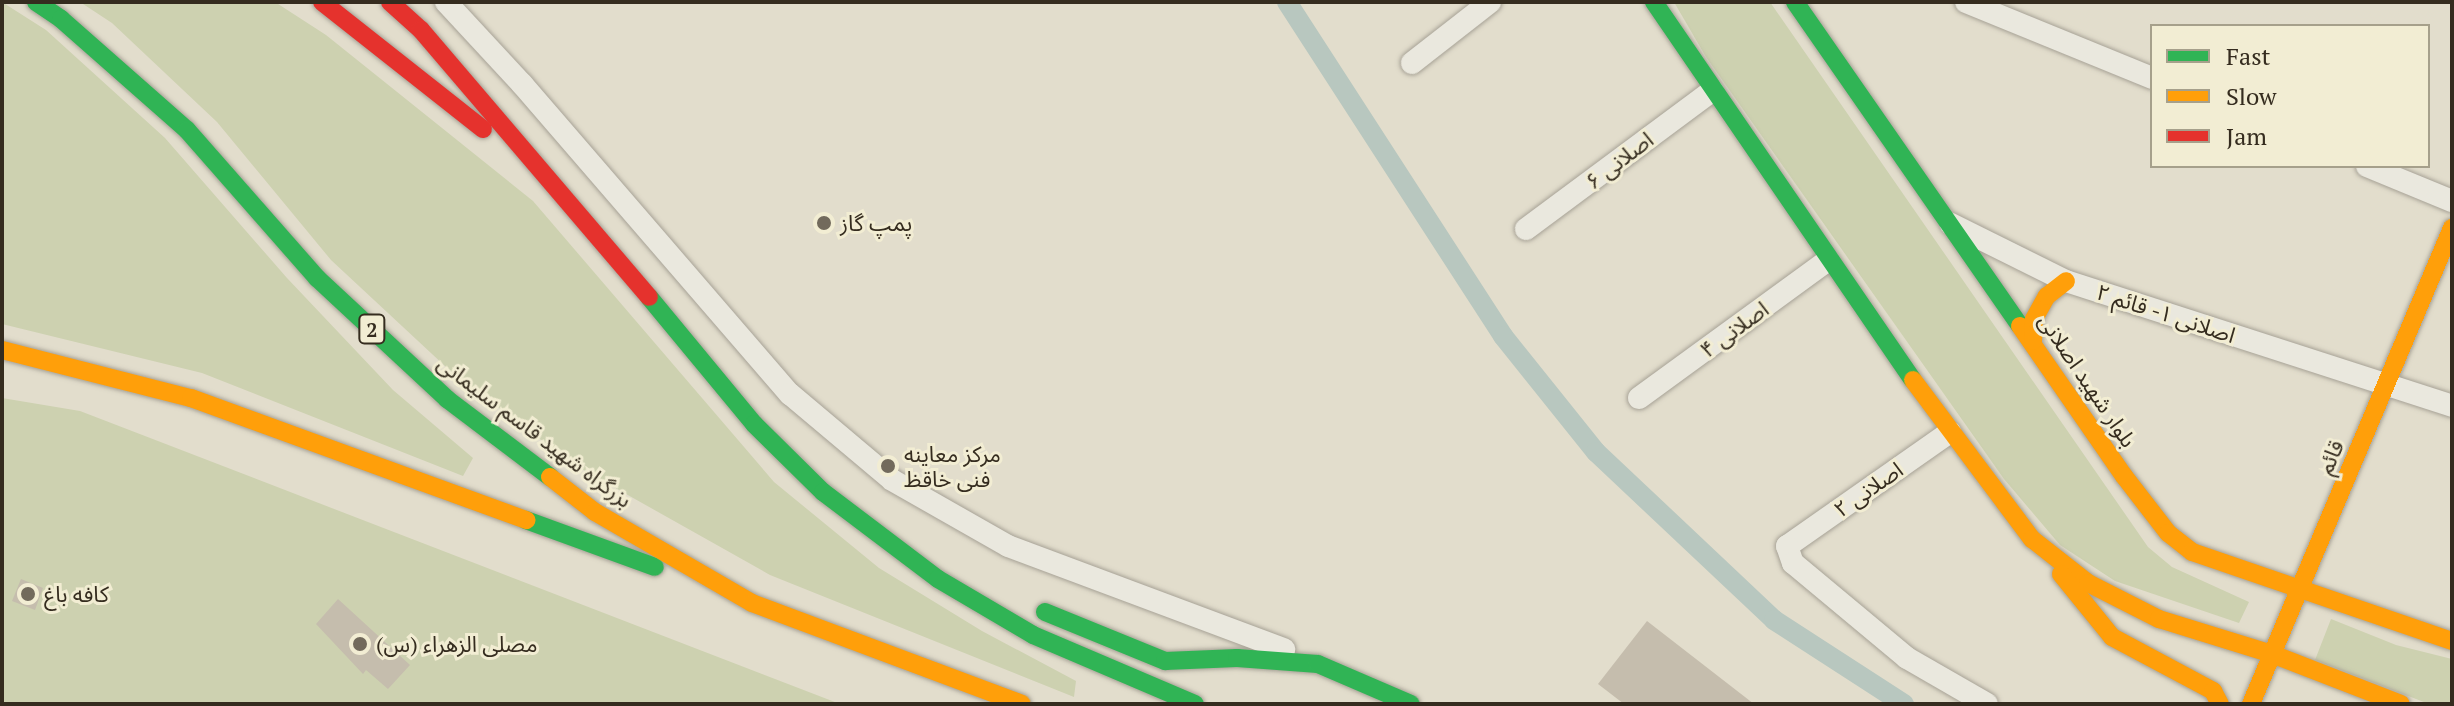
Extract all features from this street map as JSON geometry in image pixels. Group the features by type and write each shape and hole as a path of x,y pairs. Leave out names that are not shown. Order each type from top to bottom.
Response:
{"main road":[{"name":"بزرگراه شهید قاسم سلیمانی","path":"36,2 61,19 187,130 317,278 447,399 595,512 752,603 1022,704"},
{"path":"322,2 556,186"},
{"path":"390,2 421,30 556,186 754,424 823,492 938,579 1033,635 1195,704"},
{"path":"1654,2 1828,260 1950,432 2032,539 2112,637 2213,691 2220,704"},
{"name":"بلوار شهید اصلانی","path":"1795,2 2124,476 2168,533 2192,552 2298,591 2452,641"},
{"name":"قائم","path":"2251,704 2452,228"},
{"path":"2033,341 2034,319 2047,296 2066,281"},
{"path":"2,350 191,398 752,603"},
{"path":"2032,539 2088,583 2159,619 2272,654 2401,704"},
{"path":"938,579 1014,599 1165,661 1237,658 1318,664 1411,704"}],"street":[{"path":"446,2 522,84 790,394 892,480 1008,546 1318,664"},
{"path":"1412,63 1490,2"},
{"path":"1966,2 2150,77"},
{"name":"اصلانی ۶","path":"1526,229 1712,91"},
{"path":"2372,168 2452,201"},
{"name":"اصلانی ۱- قائم ۲","path":"1951,224 2066,281 2452,406"},
{"name":"اصلانی ۴","path":"1639,398 1828,260"},
{"name":"اصلانی ۲","path":"1950,432 1787,546 1793,563 1907,658 1987,704"}],"green space":[{"path":"2,2 46,30 165,138 287,278 393,390 473,458 463,476 202,373 2,324"},
{"path":"80,2 275,2 326,35 533,201 774,482 879,568 982,631 1076,681 1074,697 770,575 571,463 446,367 331,260 217,122 112,23"},
{"path":"1674,2 1770,2 2148,547 2172,567 2249,602 2239,623 2115,581 2060,545 2004,479 1706,57"},
{"path":"2,398 80,411 840,704 2,704"},
{"path":"2331,619 2396,645 2452,659 2452,704 2429,704 2315,660"}],"building":[{"name":"کافه باغ","path":"21,579 43,588 35,610 12,601"},
{"name":"مصلی الزهراء (س)","path":"338,599 410,665 388,689 366,670 363,674 316,624"},
{"path":"1647,621 1754,704 1624,704 1598,684"}],"waterway":[{"path":"1287,2 1503,336 1596,452 1774,620 1904,704"}],"traffic: fast":[{"path":"36,2 61,19 187,130 317,278 447,399 550,477"},
{"path":"1654,2 1913,380"},
{"path":"1795,2 2020,326"},
{"path":"649,297 754,424 823,492 938,579 1033,635 1195,704"},
{"path":"526,520 655,567"},
{"path":"1045,612 1165,661 1237,658 1318,664 1411,704"}],"traffic: slow":[{"path":"2251,704 2452,228"},
{"path":"2033,341 2034,319 2047,296 2066,281"},
{"path":"2020,326 2124,476 2168,533 2192,552 2452,641"},
{"path":"2,350 191,398 526,520"},
{"path":"1913,380 2032,539 2088,583 2159,619 2272,654 2401,704"},
{"path":"550,477 595,512 752,603 1022,704"},
{"path":"2061,574 2112,637 2213,691 2220,704"}],"traffic: jam":[{"path":"322,2 483,129"},
{"path":"390,2 421,30 649,297"}],"place":[{"name":"پمپ گاز","path":"824,223"},
{"name":"مرکز معاینه فنی خاقظ","path":"888,466"},
{"name":"کافه باغ","path":"28,594"},
{"name":"مصلی الزهراء (س)","path":"360,644"}]}
